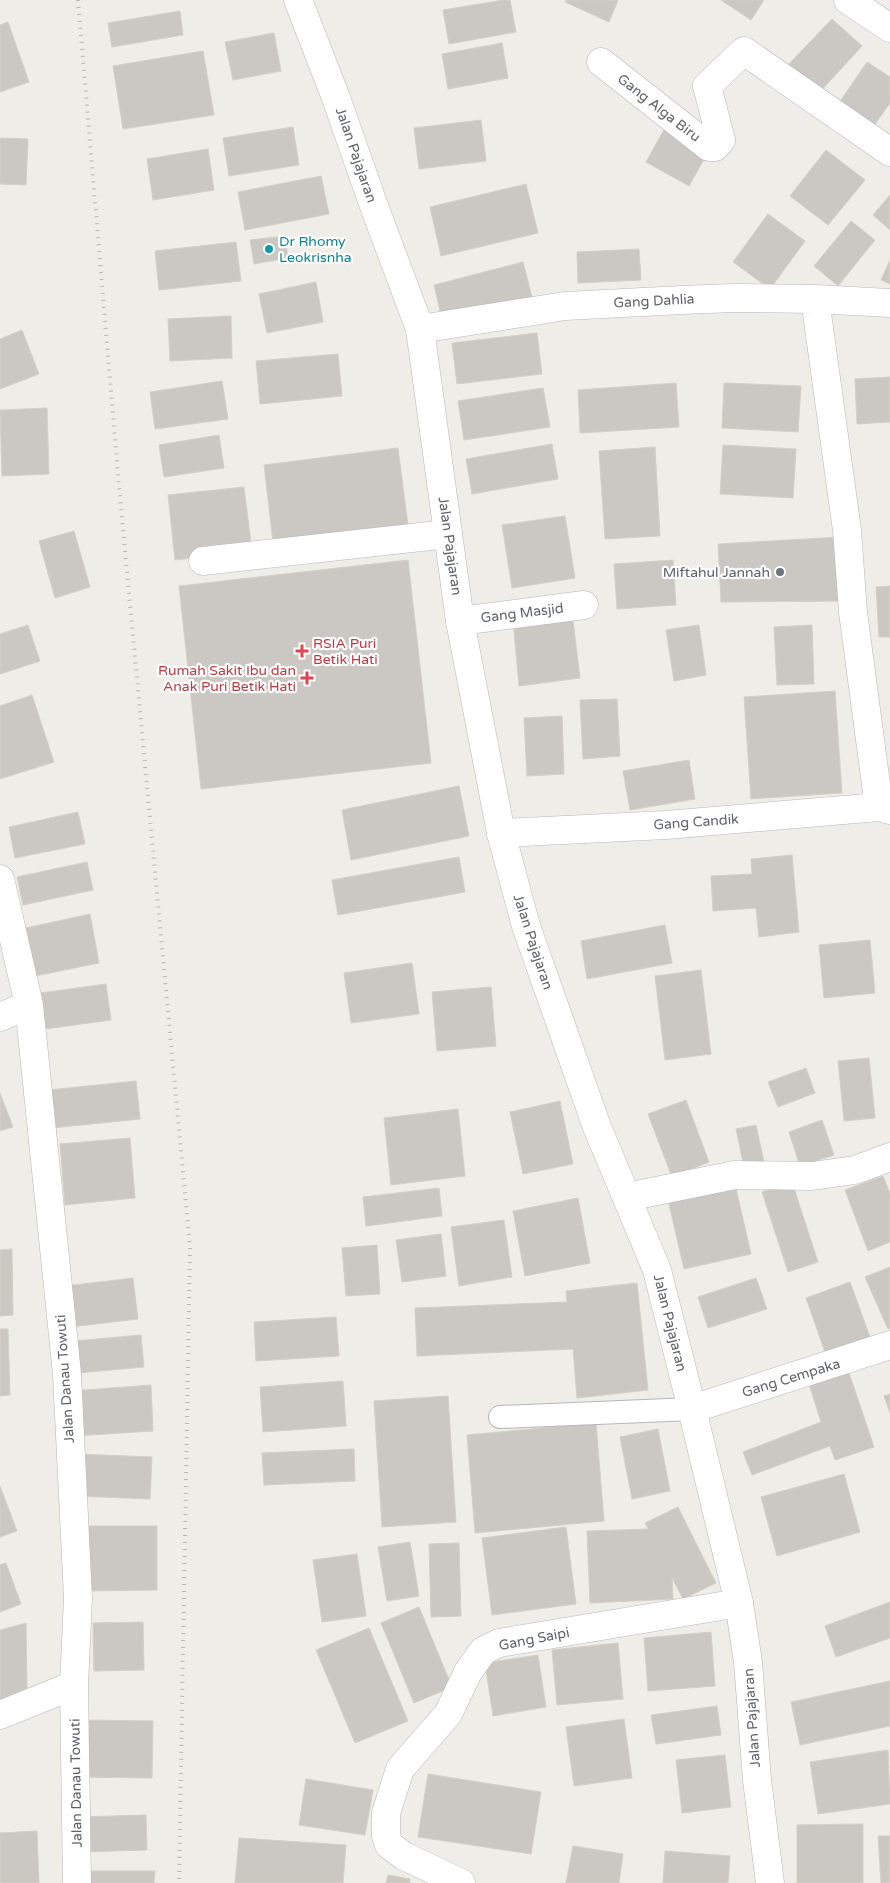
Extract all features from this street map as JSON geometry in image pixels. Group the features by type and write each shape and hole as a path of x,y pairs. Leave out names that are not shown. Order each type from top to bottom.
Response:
{"street":[{"name":"Jalan Pajajaran","path":"298,0 336,98 374,210 420,329 460,621 501,833 526,926 597,1127 657,1270 692,1409 739,1603 748,1662 757,1780 770,1883"},
{"path":"848,0 890,28"},
{"name":"Gang Alga Biru","path":"602,62 709,147 715,147 721,140 707,86 744,51 890,152"},
{"name":"Gang Dahlia","path":"420,329 565,306 734,298 814,299 890,303"},
{"path":"814,299 847,530 853,612 885,808"},
{"path":"203,561 448,534"},
{"name":"Gang Masjid","path":"460,621 584,605"},
{"name":"Gang Candik","path":"501,833 666,825 885,808"},
{"name":"Jalan Danau Towuti","path":"0,879 29,1005 67,1374 78,1598 74,1685 77,1883"},
{"path":"0,1017 29,1005"},
{"path":"627,1197 735,1175 812,1176 855,1170 890,1157"},
{"name":"Gang Cempaka","path":"692,1409 890,1346"},
{"name":"Gang Saipi","path":"461,1883 404,1856 389,1845 386,1836 386,1812 400,1769 448,1714 468,1672 483,1651 499,1643 739,1603"},
{"path":"0,1715 74,1685"}],"lane":[{"path":"500,1417 692,1409"}],"building":[{"path":"510,0 516,32 449,44 443,10"},
{"path":"566,0 618,0 609,22 565,2"},
{"path":"721,0 764,0 751,20"},
{"path":"180,11 183,35 112,47 108,23"},
{"path":"832,19 862,46 818,94 787,66"},
{"path":"8,22 29,82 0,92 0,25"},
{"path":"274,33 281,71 233,80 225,42"},
{"path":"502,43 508,78 448,89 442,54"},
{"path":"203,51 214,115 123,129 113,66"},
{"path":"867,62 890,77 890,103 873,127 839,103"},
{"path":"481,120 486,161 419,169 414,128"},
{"path":"293,127 299,165 229,176 223,138"},
{"path":"665,128 708,152 689,186 646,162"},
{"path":"0,138 28,139 26,185 0,184"},
{"path":"208,149 214,190 153,200 147,159"},
{"path":"826,150 865,180 828,225 790,196"},
{"path":"321,176 329,214 245,230 238,192"},
{"path":"526,184 538,233 441,256 430,207"},
{"path":"890,195 890,230 873,215"},
{"path":"768,214 805,241 770,289 733,262"},
{"path":"851,221 875,240 838,286 814,266"},
{"name":"Dr Rhomy Leokrisnha","path":"285,236 288,258 254,264 250,240"},
{"path":"236,242 241,281 159,290 155,251"},
{"path":"639,249 641,280 578,283 577,252"},
{"path":"890,260 890,284 881,280"},
{"path":"523,262 533,301 443,324 434,285"},
{"path":"316,282 323,322 267,333 259,294"},
{"path":"231,316 232,358 170,361 168,319"},
{"path":"22,330 39,374 0,389 0,339"},
{"path":"537,333 542,374 457,384 452,343"},
{"path":"338,354 342,396 260,404 256,361"},
{"path":"890,377 890,422 857,424 855,379"},
{"path":"222,381 228,419 155,429 150,392"},
{"path":"676,383 679,427 580,433 578,390"},
{"path":"724,383 801,386 798,432 722,428"},
{"path":"543,388 550,427 464,440 458,401"},
{"path":"47,408 49,474 2,476 0,410"},
{"path":"219,435 224,468 164,477 159,445"},
{"path":"552,444 558,479 472,494 466,459"},
{"path":"723,445 796,449 793,498 720,494"},
{"path":"655,447 660,536 605,539 599,451"},
{"path":"398,448 408,525 273,542 264,465"},
{"path":"244,487 252,551 175,560 168,495"},
{"path":"565,516 575,578 512,588 502,525"},
{"path":"74,531 90,587 55,598 39,541"},
{"name":"Miftahul Jannah","path":"840,537 843,601 721,602 718,544"},
{"name":"RSIA Puri Betik Hati","path":"408,560 431,763 201,789 179,586"},
{"path":"673,560 676,605 617,609 614,564"},
{"path":"890,586 890,637 879,637 876,587"},
{"path":"572,612 580,678 519,686 513,620"},
{"path":"28,625 40,661 0,674 0,634"},
{"path":"699,625 706,675 674,681 666,630"},
{"path":"812,625 814,684 777,685 774,627"},
{"path":"835,691 842,793 751,799 744,697"},
{"path":"32,695 54,762 0,779 0,706"},
{"path":"617,699 620,756 583,759 580,700"},
{"path":"562,716 564,774 527,776 524,718"},
{"path":"689,760 695,799 630,810 623,771"},
{"path":"459,786 469,836 351,860 342,810"},
{"path":"78,812 85,844 15,858 9,827"},
{"path":"792,855 799,932 759,937 756,908 713,911 711,876 752,874 751,859"},
{"path":"459,857 465,892 338,915 332,880"},
{"path":"87,862 93,890 23,905 17,877"},
{"path":"90,914 99,963 35,976 26,928"},
{"path":"665,925 672,963 587,979 581,941"},
{"path":"870,940 875,993 824,998 819,945"},
{"path":"412,963 419,1014 351,1023 344,973"},
{"path":"701,970 711,1054 665,1060 655,976"},
{"path":"106,984 111,1020 38,1030 33,994"},
{"path":"491,987 496,1046 437,1051 432,992"},
{"path":"869,1058 875,1118 844,1121 838,1061"},
{"path":"806,1068 815,1093 778,1107 768,1082"},
{"path":"136,1081 140,1119 52,1128 49,1090"},
{"path":"0,1093 13,1127 0,1131"},
{"path":"686,1100 709,1162 672,1177 648,1114"},
{"path":"560,1101 573,1164 523,1174 510,1112"},
{"path":"458,1109 465,1176 391,1185 384,1118"},
{"path":"822,1120 834,1155 800,1166 789,1132"},
{"path":"756,1125 764,1162 744,1167 736,1129"},
{"path":"130,1138 135,1198 65,1205 60,1144"},
{"path":"883,1176 890,1194 890,1242 868,1251 845,1190"},
{"path":"792,1182 818,1262 788,1272 762,1192"},
{"path":"735,1184 751,1254 684,1269 668,1200"},
{"path":"439,1188 442,1216 366,1226 363,1197"},
{"path":"578,1198 590,1263 525,1276 513,1211"},
{"path":"504,1220 512,1277 459,1286 451,1227"},
{"path":"441,1234 446,1276 402,1282 396,1240"},
{"path":"377,1245 380,1294 346,1296 342,1248"},
{"path":"12,1249 13,1315 0,1316 0,1250"},
{"path":"890,1267 890,1328 888,1329 865,1277"},
{"path":"133,1278 138,1319 71,1327 66,1286"},
{"path":"756,1278 767,1309 708,1328 698,1297"},
{"path":"850,1282 870,1337 825,1352 806,1298"},
{"path":"637,1283 648,1390 577,1398 573,1349 417,1356 415,1308 567,1302 566,1291"},
{"path":"336,1317 339,1356 256,1361 254,1322"},
{"path":"0,1329 8,1329 10,1395 0,1396"},
{"path":"141,1335 144,1367 77,1373 74,1341"},
{"path":"848,1370 874,1447 835,1460 830,1446 752,1475 743,1452 821,1422 809,1384"},
{"path":"343,1381 346,1426 263,1432 260,1387"},
{"path":"151,1385 153,1431 74,1436 71,1391"},
{"path":"890,1394 890,1413 884,1396"},
{"path":"448,1396 456,1522 382,1527 374,1401"},
{"path":"596,1423 604,1521 475,1533 467,1435"},
{"path":"658,1429 670,1491 632,1499 620,1437"},
{"path":"354,1449 355,1481 264,1485 262,1453"},
{"path":"77,1454 152,1457 150,1499 76,1496"},
{"path":"844,1474 860,1532 777,1556 761,1497"},
{"path":"0,1486 17,1531 0,1537"},
{"path":"678,1507 716,1583 683,1599 672,1578 673,1599 590,1603 587,1531 648,1529 645,1523"},
{"path":"85,1526 157,1526 157,1590 84,1591"},
{"path":"566,1527 576,1604 492,1615 482,1538"},
{"path":"410,1542 419,1596 387,1601 378,1547"},
{"path":"459,1543 461,1616 431,1617 429,1544"},
{"path":"357,1554 366,1616 322,1622 313,1560"},
{"path":"6,1563 21,1604 0,1612 0,1565"},
{"path":"890,1602 890,1638 836,1657 825,1626"},
{"path":"419,1607 452,1687 414,1703 381,1623"},
{"path":"143,1622 144,1670 94,1671 93,1623"},
{"path":"26,1623 27,1688 0,1699 0,1630"},
{"path":"369,1628 408,1721 355,1743 316,1650"},
{"path":"711,1632 715,1686 648,1691 644,1638"},
{"path":"618,1643 623,1699 557,1705 552,1650"},
{"path":"538,1655 546,1707 493,1716 485,1663"},
{"path":"890,1681 890,1726 800,1745 791,1702"},
{"path":"717,1706 721,1735 656,1744 651,1715"},
{"path":"624,1719 632,1778 574,1786 566,1727"},
{"path":"82,1720 153,1721 152,1778 81,1777"},
{"path":"888,1750 890,1804 818,1814 810,1762"},
{"path":"725,1755 731,1807 682,1813 676,1760"},
{"path":"428,1774 541,1792 531,1854 418,1837"},
{"path":"306,1779 373,1790 365,1835 299,1825"},
{"path":"146,1815 147,1850 81,1852 80,1817"},
{"path":"863,1824 863,1883 797,1883 797,1825"},
{"path":"37,1831 39,1883 0,1883 0,1833"},
{"path":"878,1836 890,1836 890,1883 881,1883"},
{"path":"239,1838 346,1845 343,1883 235,1883"},
{"path":"573,1846 623,1854 619,1883 566,1883"},
{"path":"665,1851 730,1856 728,1883 663,1883"},
{"path":"88,1871 155,1871 154,1883 88,1883"},
{"path":"388,1875 410,1879 410,1883 386,1883"}],"railway":[{"path":"78,0 119,486 190,1247 179,1883"}],"place":[{"name":"Dr Rhomy Leokrisnha","path":"269,249"},
{"name":"Miftahul Jannah","path":"780,572"},
{"name":"RSIA Puri Betik Hati","path":"302,651"},
{"name":"Rumah Sakit Ibu dan Anak Puri Betik Hati","path":"307,678"}]}
